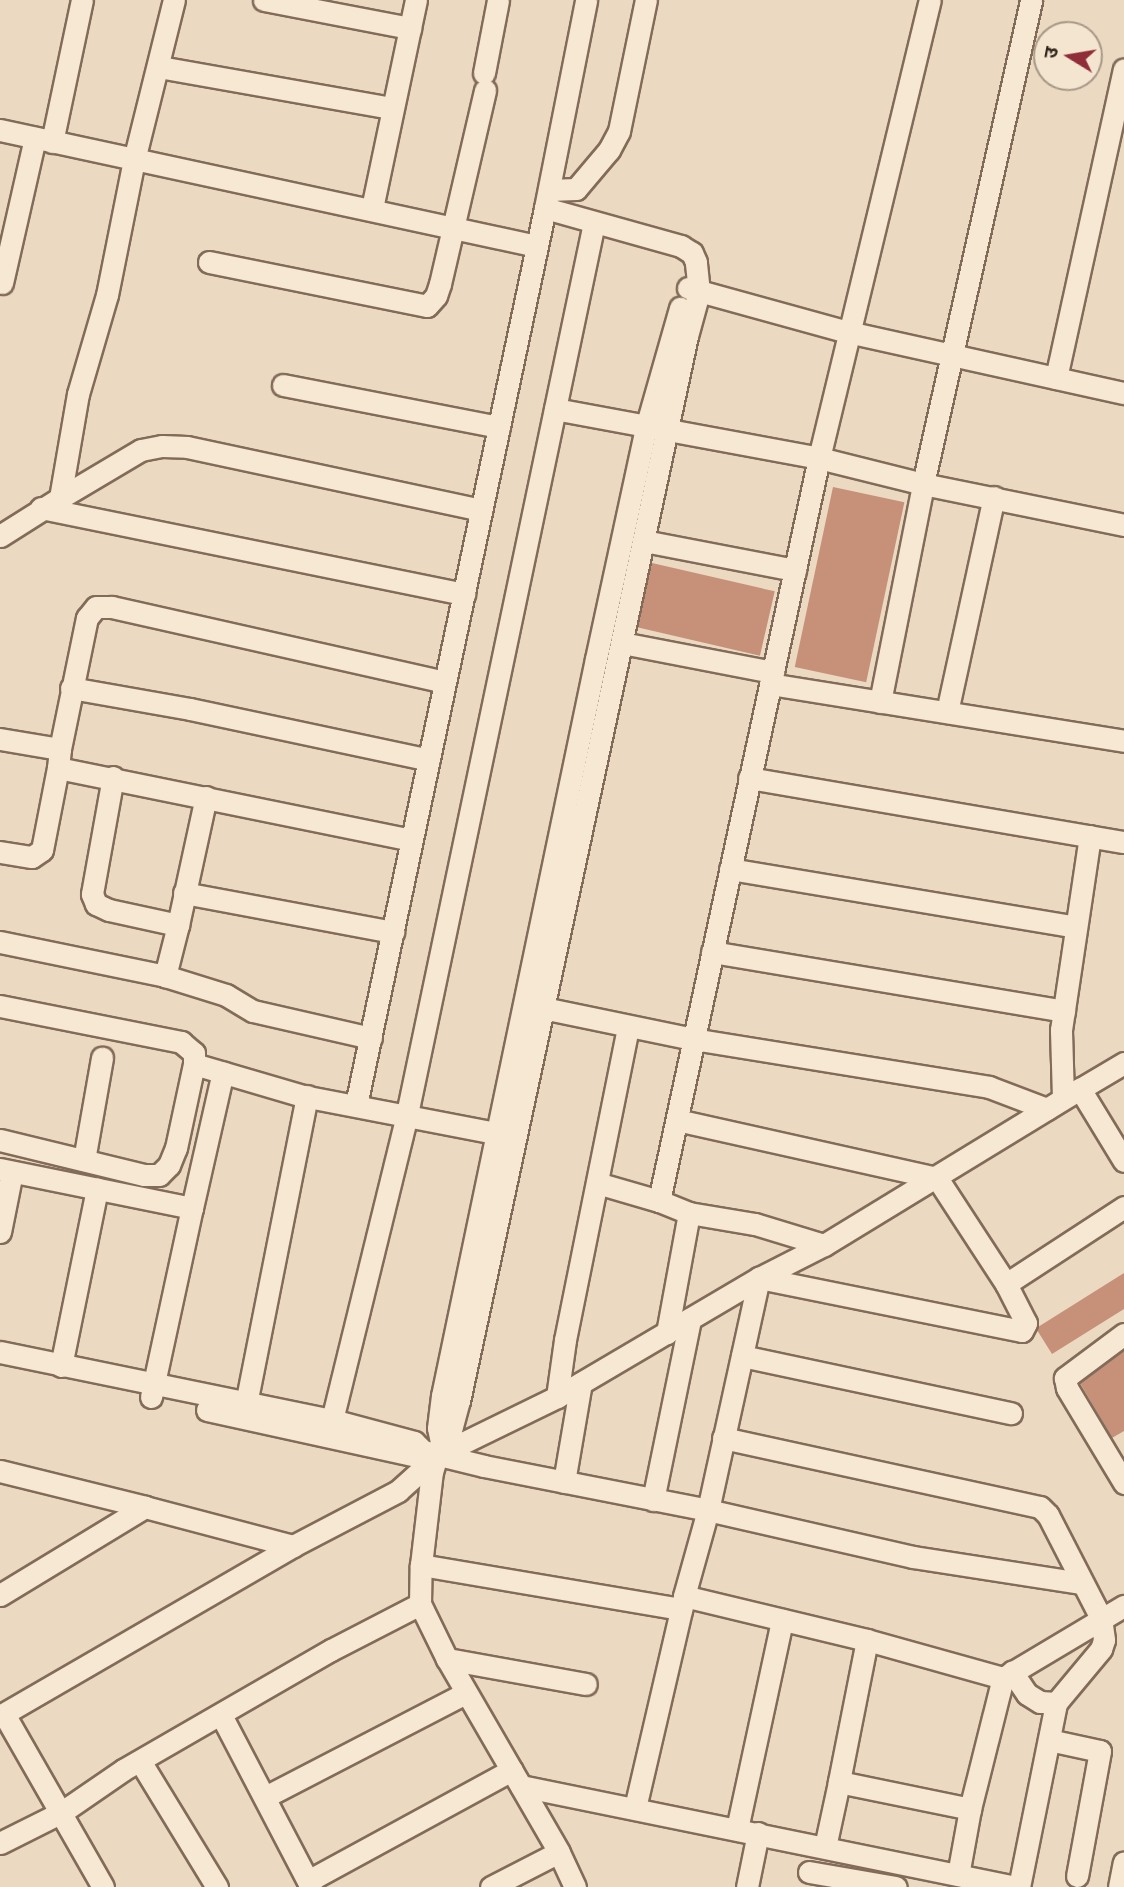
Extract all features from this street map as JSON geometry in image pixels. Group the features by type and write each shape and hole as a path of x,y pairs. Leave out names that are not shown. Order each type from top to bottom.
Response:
{"street":[{"path":"2,283 82,0"},
{"path":"50,503 107,295 134,160 174,0"},
{"path":"264,0 410,28"},
{"path":"372,208 391,108 416,0"},
{"path":"209,262 427,306 436,296 455,227 498,0"},
{"path":"356,1105 547,199 586,0"},
{"path":"547,199 576,189 610,150 619,131 646,0"},
{"path":"659,1201 819,458 930,0"},
{"path":"880,702 923,484 1031,0"},
{"path":"159,67 391,108"},
{"path":"1056,378 1124,69"},
{"path":"0,131 372,208 537,246"},
{"path":"547,199 594,223 681,246 692,253 694,284 658,426 506,1135 442,1396 421,1565 420,1604 466,1693 559,1852 575,1887"},
{"path":"332,1420 407,1114 594,223"},
{"path":"694,284 848,332 1124,393"},
{"path":"282,384 499,427"},
{"path":"555,409 819,458 923,484 1124,525"},
{"path":"506,1135 543,1008 644,541 658,426"},
{"path":"0,536 50,503 141,450 175,447 481,510"},
{"path":"947,712 994,497"},
{"path":"50,503 464,594"},
{"path":"644,541 794,570"},
{"path":"0,852 32,857 42,849 71,688 87,618 96,607 112,607 445,682"},
{"path":"622,643 880,702 1124,741"},
{"path":"71,688 190,709 429,760"},
{"path":"0,739 113,777 412,840"},
{"path":"113,777 92,894 96,904 109,910 178,925"},
{"path":"750,778 1124,842"},
{"path":"165,976 206,797"},
{"path":"1063,1099 1061,1030 1090,836"},
{"path":"730,869 1076,927"},
{"path":"184,893 393,932"},
{"path":"0,942 165,976 226,995 254,1011 370,1038"},
{"path":"712,952 1064,1011"},
{"path":"0,1006 181,1042 194,1053 176,1148 169,1165 159,1175 144,1175 0,1140"},
{"path":"543,1008 693,1040 1063,1099 1124,1161"},
{"path":"557,1397 628,1027"},
{"path":"84,1160 102,1058"},
{"path":"194,1063 307,1096 506,1135"},
{"path":"0,1352 412,1455 434,1449 557,1397 759,1278 824,1245 1124,1063"},
{"path":"152,1391 223,1072"},
{"path":"246,1404 307,1096"},
{"path":"677,1120 937,1178 1006,1284 1026,1323 1022,1331 759,1278"},
{"path":"0,1232 6,1170 192,1208"},
{"path":"597,1183 659,1201 689,1213 755,1224 824,1245"},
{"path":"61,1366 97,1189"},
{"path":"1006,1284 1124,1207"},
{"path":"667,1333 689,1213"},
{"path":"635,1808 683,1603 708,1510 759,1278"},
{"path":"653,1500 690,1319"},
{"path":"1124,1334 1065,1378 1067,1388 1117,1456 1124,1483"},
{"path":"741,1356 1011,1413"},
{"path":"0,1364 332,1420 565,1482 708,1510 914,1557 1082,1583"},
{"path":"565,1482 581,1383"},
{"path":"221,1715 310,1884 516,1778 635,1808 1018,1887 1056,1703 1101,1649 1104,1640 1101,1618 1048,1515 1030,1503 723,1437"},
{"path":"103,1887 62,1812 2,1715 293,1546 398,1491 434,1449"},
{"path":"0,1471 293,1546"},
{"path":"0,1595 145,1507"},
{"path":"421,1565 782,1620 1007,1675 1040,1702 1056,1703"},
{"path":"0,1843 62,1812 140,1761 331,1650 420,1604"},
{"path":"958,1875 970,1809 1007,1675 1124,1606"},
{"path":"747,1887 748,1831 782,1620"},
{"path":"867,1640 839,1783 807,1880 896,1887"},
{"path":"447,1659 586,1684"},
{"path":"265,1797 466,1693"},
{"path":"1048,1740 1100,1751 1077,1876"},
{"path":"140,1761 217,1887"},
{"path":"839,1783 970,1809"},
{"path":"491,1887 559,1852"},
{"path":"1119,1887 1124,1862"}],"building":[{"path":"833,487 904,502 866,682 795,667"},
{"path":"652,563 775,591 760,656 637,627"},
{"path":"1124,1273 1124,1309 1052,1354 1037,1330 1038,1327"},
{"path":"1124,1351 1124,1431 1112,1438 1080,1383"}]}
